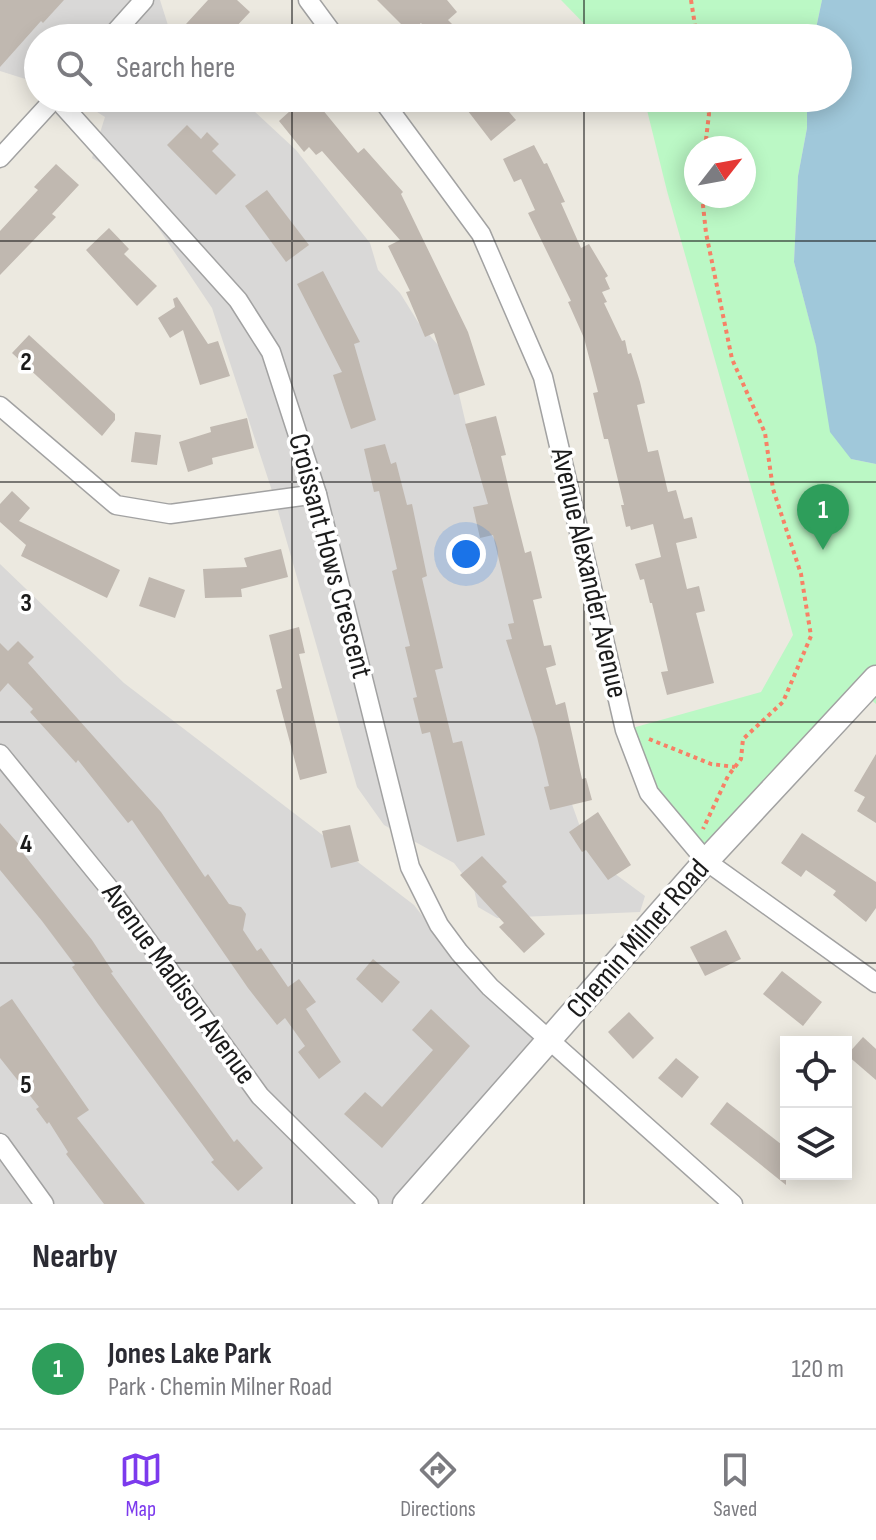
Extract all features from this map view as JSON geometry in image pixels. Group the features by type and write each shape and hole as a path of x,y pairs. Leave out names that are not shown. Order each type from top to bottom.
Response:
{"street":[{"path":"123,24 144,0"},
{"path":"308,0 326,24"},
{"name":"Croissant Hows Crescent","path":"0,158 43,112"},
{"name":"Croissant Hows Crescent","path":"69,112 238,300 271,352 317,494 410,867 439,925 490,987 733,1204"},
{"name":"Avenue Alexander Avenue","path":"391,112 481,234 543,377 625,730 649,793 706,861 876,983"},
{"path":"0,406 116,505 170,514 317,494"},
{"name":"Chemin Milner Road","path":"405,1204 706,861 876,678"},
{"name":"Avenue Madison Avenue","path":"0,754 113,893 260,1096 369,1204"},
{"path":"0,1143 44,1204"}],"path":[{"path":"691,0 695,24"},
{"path":"706,136 709,112"},
{"path":"703,208 732,359 765,433 773,489 801,574 811,636 783,702 743,739 741,759 728,776 703,830"},
{"path":"625,730 711,764 736,767"}],"shaded area":[{"path":"42,0 160,0 168,24 26,24"},
{"path":"24,27 24,79 0,71 0,62"},
{"path":"97,112 255,112 296,150 370,243 378,270 400,293 418,322 451,360 472,450 485,461 557,762 579,824 603,865 645,896 640,912 497,918 478,907 474,889 454,863 384,825 357,787 274,497 212,308 124,177 92,158 105,117"},
{"path":"0,564 124,683 414,905 461,966 548,1043 393,1204 0,1204"}],"green space":[{"path":"561,0 822,0 817,24 584,24"},
{"path":"647,112 807,112 798,176 794,262 851,459 876,464 876,704 863,692 706,861 649,793 625,730 761,692 793,635"}],"water":[{"path":"822,0 876,0 876,464 851,459 830,432 816,346 794,262 798,176 807,112 852,112 852,24 817,24"}],"building":[{"path":"0,0 64,0 43,23 24,24 24,40 0,67"},
{"path":"208,0 237,0 250,12 239,24 186,24"},
{"path":"377,0 447,0 457,12 448,20 452,24 401,24"},
{"path":"289,112 324,112 358,153 364,148 403,192 401,194 468,332 485,385 454,395 434,333 425,337 406,292 410,291 388,246 400,240 322,151 316,155 309,147 304,152 279,121"},
{"path":"469,112 509,112 516,120 491,141"},
{"path":"187,125 201,139 207,132 219,144 212,151 236,175 216,195 167,145"},
{"path":"534,145 544,164 547,163 565,202 561,203 581,248 589,244 608,276 605,278 610,289 602,292 607,302 604,303 622,341 625,340 628,354 631,353 640,382 645,403 637,405 648,452 658,450 668,492 676,490 684,519 692,517 697,538 676,543 687,589 699,586 705,611 696,613 714,683 667,695 661,672 668,671 652,603 635,564 661,557 653,524 631,530 630,526 626,527 621,505 624,505 608,439 604,439 593,393 598,392 584,338 568,302 571,301 528,213 535,210 521,179 514,182 503,159"},
{"path":"56,164 79,185 52,214 56,217 0,275 0,231 38,190 34,187"},
{"path":"267,190 309,245 286,262 245,206"},
{"path":"109,228 129,249 124,254 157,286 137,306 86,250"},
{"path":"323,271 360,342 354,344 376,420 351,429 333,375 342,372 297,284"},
{"path":"177,297 208,344 218,341 230,376 200,385 183,330 170,338 158,318 175,307 173,299"},
{"path":"29,335 115,414 115,420 102,436 12,353"},
{"path":"496,416 506,455 501,456 511,498 525,553 531,551 542,598 533,600 544,646 551,645 556,665 546,668 556,705 565,702 582,779 586,778 592,800 550,810 544,787 549,786 537,737 506,640 512,639 508,624 514,623 493,535 480,538 473,507 488,504 465,424"},
{"path":"247,418 254,448 212,458 213,464 188,472 179,442 211,432 210,427"},
{"path":"135,432 161,435 157,465 131,462"},
{"path":"385,444 391,464 396,462 407,505 412,504 427,576 422,578 443,668 435,670 453,743 462,741 485,835 457,842 430,732 422,734 413,698 417,697 405,647 410,646 392,571 397,569 379,491 374,492 364,449"},
{"path":"12,491 30,508 19,521 120,570 107,598 21,556 26,545 0,522 0,504"},
{"path":"281,549 288,577 241,589 242,597 205,598 203,569 247,567 244,558"},
{"path":"149,577 185,590 175,618 139,606"},
{"path":"299,627 305,653 299,654 327,773 300,780 276,690 282,688 269,635"},
{"path":"18,641 34,657 28,663 161,812 205,877 208,874 229,904 241,907 246,914 243,930 257,951 261,948 288,987 299,979 316,1002 306,1009 341,1062 319,1079 298,1052 305,1046 285,1018 277,1025 248,988 132,820 128,823 78,760 76,763 8,683 0,692 0,643 8,651"},
{"path":"876,754 876,823 857,811 865,797 854,791"},
{"path":"598,812 631,865 608,880 586,850 582,852 569,832"},
{"path":"0,823 92,940 111,973 234,1142 237,1139 263,1168 238,1191 211,1162 214,1160 72,967 75,965 0,870"},
{"path":"350,825 359,861 331,868 322,831"},
{"path":"802,833 876,882 876,908 866,922 833,895 836,891 806,870 801,877 781,863"},
{"path":"482,856 507,882 502,886 545,934 524,953 499,927 504,923 460,875"},
{"path":"726,930 741,959 705,976 690,947"},
{"path":"373,959 400,982 382,1003 356,979"},
{"path":"782,971 822,1002 803,1026 763,994"},
{"path":"12,999 89,1110 77,1118 145,1204 104,1204 66,1154 68,1152 49,1122 47,1124 36,1109 39,1107 0,1058 0,1007"},
{"path":"431,1009 470,1046 382,1148 344,1114 365,1092 382,1107 433,1050 412,1030"},
{"path":"629,1012 654,1038 633,1059 608,1032"},
{"path":"863,1037 876,1049 876,1080 852,1059 852,1049"},
{"path":"676,1058 699,1077 682,1098 658,1078"},
{"path":"727,1102 780,1143 780,1180 786,1180 786,1185 710,1124"}],"place":[{"name":"Jones Lake Park","path":"823,550"}]}
